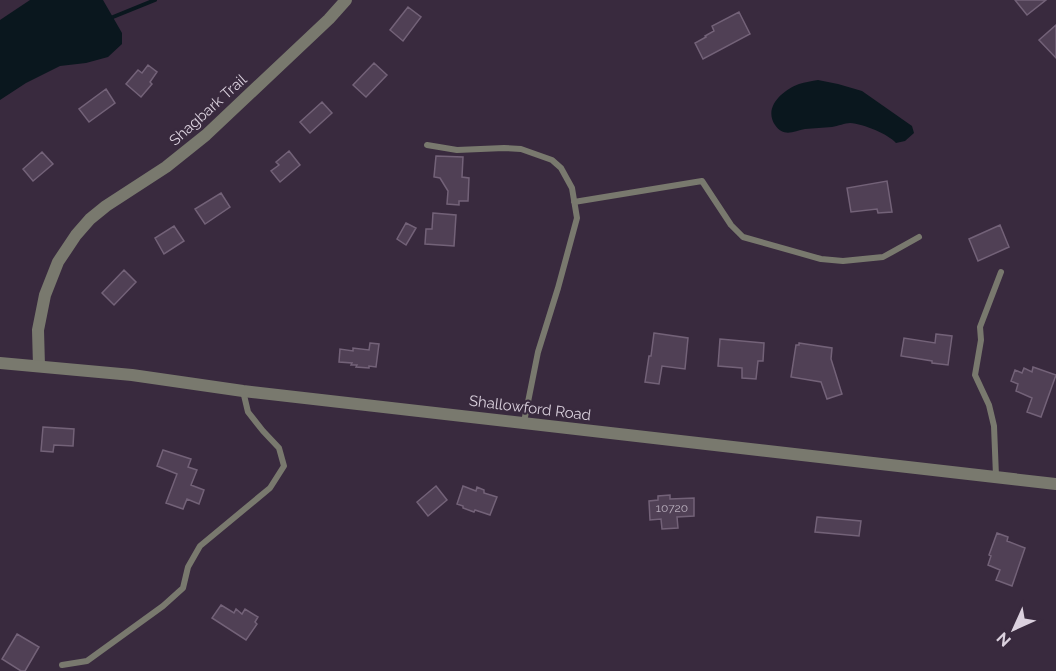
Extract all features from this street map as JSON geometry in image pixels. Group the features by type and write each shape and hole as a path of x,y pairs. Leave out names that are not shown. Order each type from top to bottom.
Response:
{"street":[{"name":"Shagbark Trail","path":"39,366 38,330 45,295 58,262 80,230 106,206 166,166 206,135 346,0"},
{"name":"Shallowford Road","path":"0,363 132,375 243,391 1056,484"}],"lane":[{"path":"428,145 457,150 521,149 552,160 561,168 572,188 577,218 538,352 524,422"},
{"path":"574,202 702,181 731,225 743,237 821,259 843,261 883,257 919,237"},
{"path":"996,476 994,426 975,375 981,340 980,327 1001,272"},
{"path":"62,665 87,661 163,606 183,588 188,567 200,546 270,488 284,466 279,448 248,412 243,391"}],"shaded area":[{"path":"30,0 103,0 122,33 122,44 108,57 86,63 60,66 26,83 0,100 0,20"},
{"path":"818,80 862,91 912,126 914,133 905,141 896,143 875,130 850,123 789,133 778,129 771,112 776,100 787,90 801,83"}],"building":[{"path":"1015,0 1046,0 1027,15"},
{"path":"408,7 421,17 403,41 390,30"},
{"path":"739,12 750,34 703,59 695,43 714,31 712,26"},
{"path":"1056,25 1056,58 1039,40"},
{"path":"374,63 387,75 366,97 353,85"},
{"path":"148,65 157,72 150,82 152,84 141,97 126,84 138,70 142,73"},
{"path":"106,89 115,103 89,122 79,109"},
{"path":"322,102 332,113 310,133 300,122"},
{"path":"289,151 300,165 280,182 271,171 279,165 276,162"},
{"path":"42,152 53,164 33,181 23,169"},
{"path":"436,156 463,157 462,177 469,178 468,201 459,201 459,205 447,204 448,191 440,178 434,177"},
{"path":"887,181 892,212 878,213 877,209 851,212 847,188"},
{"path":"221,193 230,207 205,224 195,209"},
{"path":"433,213 456,215 454,246 425,244 426,229 432,229"},
{"path":"406,223 416,228 406,245 397,239"},
{"path":"1000,225 1009,247 978,261 969,239"},
{"path":"174,226 184,241 164,254 155,238"},
{"path":"124,270 136,282 114,305 102,293"},
{"path":"654,333 688,338 685,369 662,366 659,384 645,382"},
{"path":"936,334 952,336 948,365 901,356 904,338 935,343"},
{"path":"720,339 764,343 763,361 758,361 756,379 742,378 742,368 718,366"},
{"path":"370,343 379,344 376,367 356,367 357,365 351,365 352,363 339,362 340,349 369,350"},
{"path":"799,343 832,348 831,359 842,394 827,399 821,382 791,377 796,345"},
{"path":"1033,367 1056,375 1041,417 1027,412 1032,398 1016,391 1018,384 1011,381 1015,370 1022,373 1024,368 1032,372"},
{"path":"43,427 74,429 73,446 54,445 53,452 41,451"},
{"path":"163,450 191,459 188,467 197,470 191,485 204,490 199,504 187,499 183,509 166,503 177,474 157,466"},
{"path":"436,486 447,500 428,516 417,502"},
{"path":"463,486 476,491 477,487 484,490 484,493 497,497 490,515 475,510 474,512 457,504"},
{"path":"670,495 670,499 694,498 694,516 677,517 678,528 662,529 661,519 650,520 649,501 658,500 658,496"},
{"path":"817,517 861,521 859,536 815,532"},
{"path":"997,533 1008,537 1007,541 1025,548 1012,586 996,580 1000,570 988,565"},
{"path":"221,605 234,613 236,609 242,614 245,609 258,617 255,622 257,624 246,640 212,618"},
{"path":"17,634 39,647 25,671 21,671 2,659"}],"waterway":[{"path":"113,17 155,0"}]}
